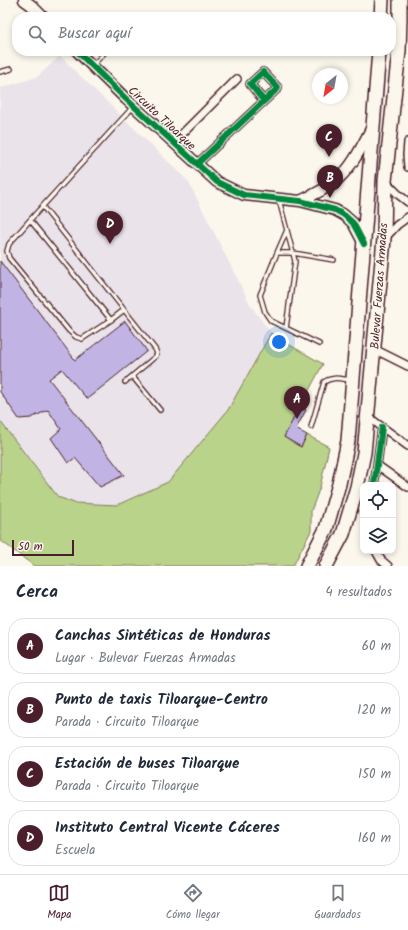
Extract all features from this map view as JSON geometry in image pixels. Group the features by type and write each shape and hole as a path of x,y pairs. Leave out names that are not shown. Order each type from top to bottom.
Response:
{"highway":[{"path":"381,12 382,0"},
{"name":"Bulevar Fuerzas Armadas","path":"326,566 342,534 357,487 364,453 384,239 385,181 403,50 400,0"},
{"name":"Bulevar Fuerzas Armadas","path":"307,566 326,529 339,484 348,441 379,56"}],"street":[{"path":"30,2 39,12"},
{"name":"Circuito Tiloarque","path":"82,56 133,106 217,182 244,195 300,201 335,210 344,215 353,223 364,244"},
{"path":"173,143 237,79"},
{"path":"197,164 264,101"},
{"path":"300,201 321,191 338,179 350,165 374,123"},
{"path":"408,142 408,167"},
{"path":"385,181 408,202"},
{"path":"384,239 397,225 408,217"},
{"path":"374,349 408,366"},
{"path":"367,416 408,446"},
{"path":"374,482 382,427"},
{"path":"377,465 408,487"},
{"path":"378,554 388,566"}],"lane":[{"path":"92,66 101,56"},
{"path":"0,72 11,69"},
{"path":"124,310 82,339 76,337 69,331 9,258 7,251 9,244 133,106"},
{"path":"278,198 295,262 286,328"},
{"path":"42,207 157,353 156,356 125,382"},
{"path":"30,220 111,320"},
{"path":"287,230 260,295 265,312 271,321 319,344"},
{"path":"277,253 293,253 334,260"},
{"path":"132,376 160,410"},
{"path":"311,427 324,382 332,378 353,380"}],"shaded area":[{"path":"60,56 188,181 251,306 271,333 228,410 168,482 117,505 74,503 58,497 0,421 0,88 37,77"}],"green space":[{"path":"271,333 323,364 284,437 301,447 307,435 329,447 320,487 311,511 311,531 293,566 34,566 0,540 0,421 58,497 74,503 117,505 168,482 228,410"}],"building":[{"path":"0,261 75,360 125,321 147,351 87,399 62,369 49,379 124,475 100,487 75,458 68,463 51,438 61,429 48,410 31,418 19,419 0,392"},
{"path":"300,406 306,410 296,429 307,435 301,447 284,437"}],"cycle path":[{"path":"82,56 126,99 217,182 244,195 300,201 335,210 344,215 353,223 364,244"},
{"path":"197,164 278,88 263,72 250,84 264,101"},
{"path":"374,482 382,427"}],"place":[{"name":"Estación de buses Tiloarque","path":"329,157"},
{"name":"Punto de taxis Tiloarque-Centro","path":"330,198"},
{"name":"Instituto Central Vicente Cáceres","path":"110,244"},
{"name":"Canchas Sintéticas de Honduras","path":"297,419"}]}
